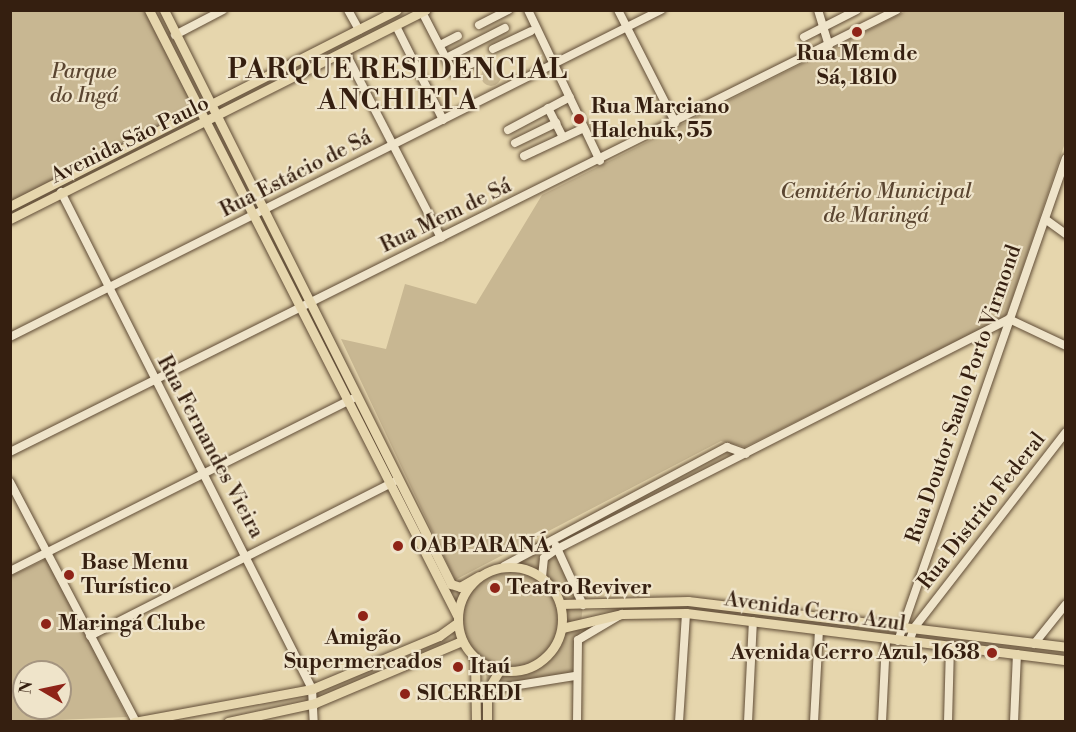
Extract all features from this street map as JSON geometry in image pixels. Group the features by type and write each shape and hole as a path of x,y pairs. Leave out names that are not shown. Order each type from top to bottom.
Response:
{"main road":[{"path":"149,10 457,619 462,641 475,659 499,671 539,663 562,628 560,604 542,578 504,566 460,587 451,584 262,212 218,117 164,10"},
{"name":"Avenida São Paulo","path":"10,206 397,10"},
{"name":"Avenida São Paulo","path":"10,219 218,117 423,11"},
{"path":"136,721 312,689 439,636 457,619 468,587 479,576"},
{"path":"657,602 657,613"},
{"name":"Avenida Cerro Azul","path":"560,604 657,602 914,628 1065,647"},
{"name":"Avenida Cerro Azul","path":"562,628 622,614 686,613 886,640 1065,660"},
{"path":"228,722 315,703 462,641"},
{"path":"987,651 991,644 1015,642"},
{"path":"475,659 476,722"},
{"path":"488,722 487,691 499,671"}],"street":[{"path":"175,35 223,10"},
{"path":"348,10 359,30"},
{"path":"479,25 508,10"},
{"path":"528,10 600,161"},
{"path":"618,10 675,122"},
{"name":"Rua Estácio de Sá","path":"10,337 253,217 661,10"},
{"path":"818,10 829,45"},
{"path":"804,37 857,10"},
{"name":"Rua Mem de Sá","path":"10,453 298,308 600,161 897,10"},
{"path":"423,11 453,72 472,63"},
{"path":"499,15 511,40"},
{"path":"396,26 443,120"},
{"path":"446,58 505,28"},
{"path":"493,49 531,31"},
{"path":"440,45 458,36"},
{"path":"345,52 441,238"},
{"path":"508,130 570,97"},
{"path":"548,108 563,137"},
{"path":"514,143 555,123"},
{"path":"524,156 584,128"},
{"name":"Rua Doutor Saulo Porto Virmond","path":"898,641 1065,158"},
{"name":"Rua Fernandes Vieira","path":"61,192 154,381 247,555 312,689 315,703 314,722"},
{"path":"1045,219 1065,234"},
{"path":"542,578 544,558 557,549 1009,319 1065,346"},
{"path":"10,571 356,397"},
{"name":"Rua Distrito Federal","path":"909,642 914,628 1064,436"},
{"path":"504,566 727,447 746,454"},
{"path":"90,636 399,478"},
{"path":"10,482 136,721"},
{"path":"553,538 583,605"},
{"path":"1034,644 1065,604"},
{"path":"679,722 686,613"},
{"path":"577,722 575,676 582,635 611,625 622,614"},
{"path":"748,722 753,621"},
{"path":"814,722 819,631"},
{"path":"882,722 886,640"},
{"path":"948,722 950,647"},
{"path":"1014,722 1017,654"},
{"path":"476,692 575,676"}],"green space":[{"name":"Parque do Ingá","path":"11,11 148,11 197,111 11,203"},
{"name":"Cemitério Municipal de Maringá","path":"906,11 1065,11 1065,143 1006,317 745,447 721,441 455,580 341,339 386,349 405,284 476,304 542,195"},
{"path":"491,66 498,69 501,76 498,83 491,86 484,83 481,76 484,69"},
{"path":"553,538 583,605 575,676 487,691 486,666 459,634 461,600 479,576"},
{"name":"Maringá Clube","path":"48,558 127,717 72,719 72,660 12,660 12,720 57,720 11,722 11,576"}],"place":[{"name":"Rua Mem de Sá, 1810","path":"857,32"},
{"name":"Rua Marciano Halchuk, 55","path":"579,119"},
{"name":"OAB PARANÁ","path":"398,546"},
{"name":"Base Menu Turístico","path":"69,575"},
{"name":"Teatro Reviver","path":"495,588"},
{"name":"Amigão Supermercados","path":"363,616"},
{"name":"Maringá Clube","path":"46,624"},
{"name":"Avenida Cerro Azul, 1638","path":"992,653"},
{"name":"Itaú","path":"458,667"},
{"name":"SICEREDI","path":"405,694"}],"district":[{"name":"PARQUE RESIDENCIAL ANCHIETA","path":"398,86"}]}
